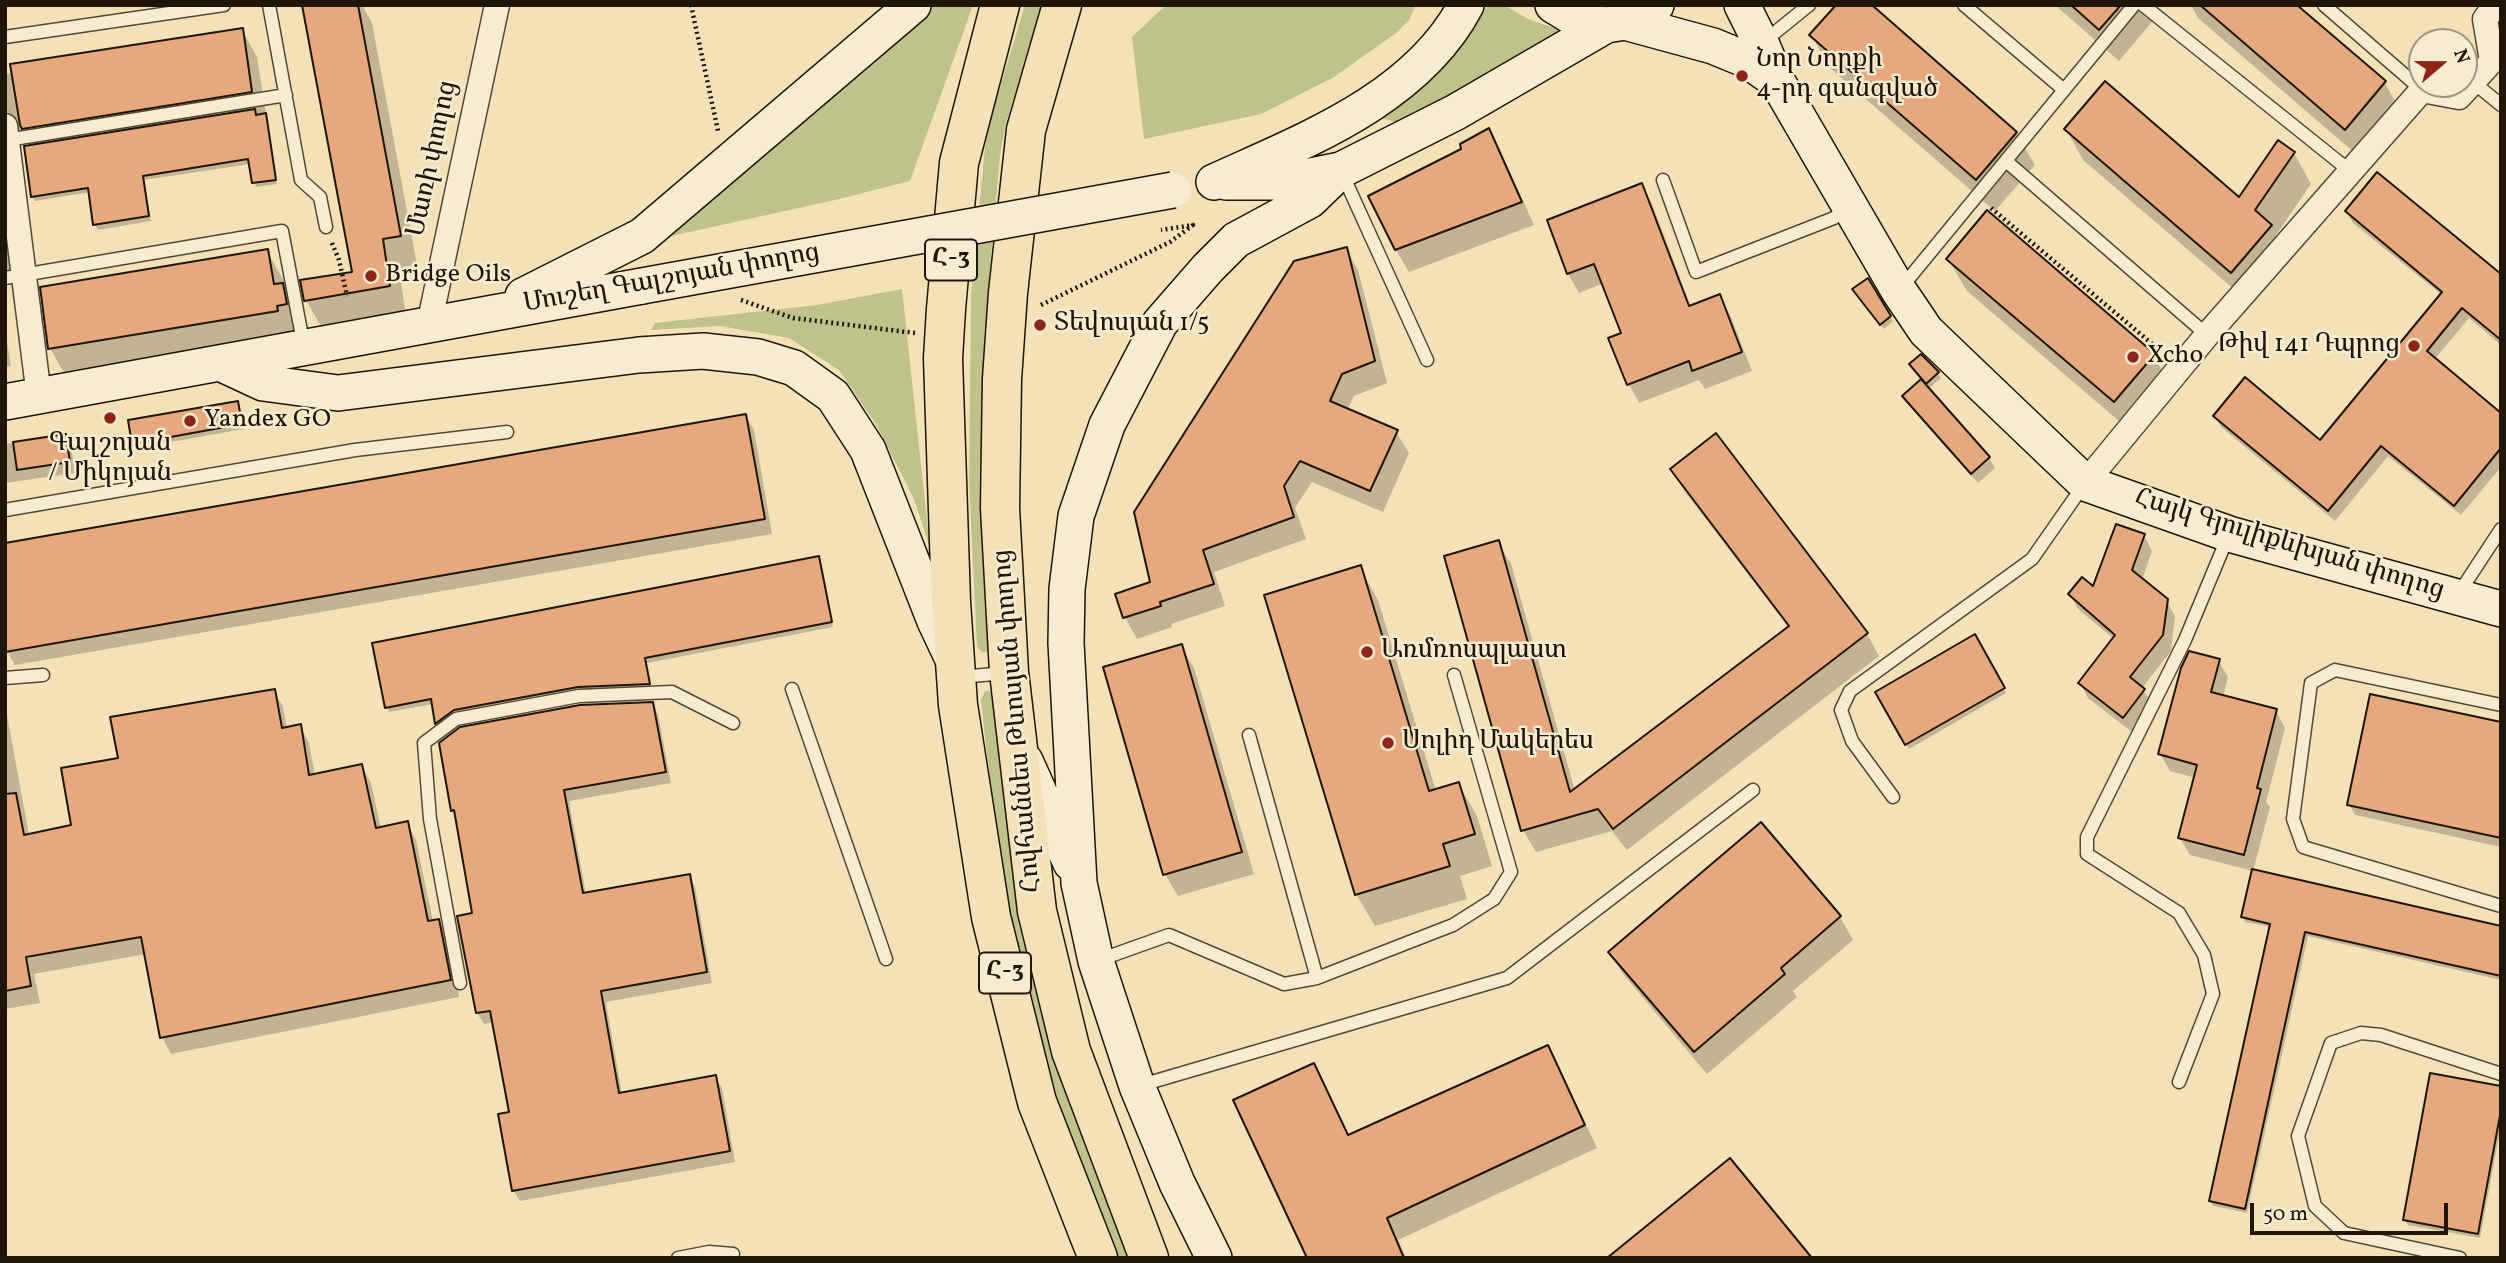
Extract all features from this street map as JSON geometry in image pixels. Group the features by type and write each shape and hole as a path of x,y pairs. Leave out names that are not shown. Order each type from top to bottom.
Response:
{"main road":[{"path":"489,313 642,236 914,5"},
{"name":"Հովհաննես Թևոսյան փողոց","path":"1000,5 959,163 943,358 951,602 958,705 991,918 1037,1102 1098,1258"},
{"name":"Հովհաննես Թևոսյան փողոց","path":"1062,5 1026,130 1006,315 1000,508 1009,672 1037,911 1071,1051 1149,1258"},
{"path":"1214,182 1310,140 1351,117 1427,58 1458,21 1466,5"},
{"name":"Հայկ Գյուլիքևխյան փողոց","path":"1553,5 1576,19 1615,24 1713,46 1747,60 1777,81"},
{"path":"1214,1258 1177,1183 1137,1086 1096,961 1079,883 1066,643 1067,589 1076,516 1107,425 1160,323 1236,240 1310,200 1341,170 1456,112 1615,24 1656,5"},
{"name":"Հայկ Գյուլիքևխյան փողոց","path":"1742,5 1777,81 1848,206 1926,331 2085,483 2229,534 2501,609"},
{"name":"Մուշեղ Գալշոյան փողոց","path":"5,402 1214,182 1281,182 1341,170"},
{"path":"220,363 262,383 338,393 677,352 703,351 758,357 794,368 833,396 868,450 956,671"},
{"path":"1015,739 1079,883"}],"street":[{"name":"Մառի փողոց","path":"429,325 497,5"},
{"path":"2478,76 2492,61 2485,19 2497,5"},
{"path":"2085,483 2207,335 2414,98"},
{"path":"6,133 15,277 39,396"}],"lane":[{"path":"5,37 224,5"},
{"path":"269,5 301,180 320,197 326,227"},
{"path":"1761,43 1809,5"},
{"path":"1964,5 2064,90"},
{"path":"1899,291 2134,5"},
{"path":"2143,5 2350,172"},
{"path":"2324,5 2408,77"},
{"path":"2478,86 2501,105"},
{"path":"6,133 286,94"},
{"path":"2006,161 2207,335"},
{"path":"1341,170 1427,360"},
{"path":"1663,180 1696,272 1834,218 1848,206"},
{"path":"15,277 282,231 304,347"},
{"path":"5,510 355,450 507,432"},
{"path":"1893,797 1852,741 1841,710 1850,691 2032,559 2085,483"},
{"path":"2456,597 2501,529"},
{"path":"2179,1082 2213,994 2204,955 2179,913 2087,854 2087,837 2185,640 2229,534"},
{"path":"2501,705 2335,670 2311,683 2293,819 2303,847 2501,906"},
{"path":"956,671 1009,672"},
{"path":"1096,961 1169,935 1284,984 1317,978 1453,925 1494,899 1511,872 1454,675"},
{"path":"5,678 43,676"},
{"path":"792,689 886,959"},
{"path":"460,983 429,819 424,743 456,719 579,695 672,692 733,723"},
{"path":"1249,735 1317,978"},
{"path":"1137,1086 1507,978 1753,790"},
{"path":"2460,1258 2344,1233 2315,1206 2298,1136 2331,1043 2361,1033 2381,1035 2501,1074"},
{"path":"678,1258 709,1252 733,1254"}],"path":[{"path":"691,5 719,132"},
{"path":"1976,196 2180,367"},
{"path":"1041,305 1170,242 1193,225 1161,230"},
{"path":"339,260 347,296"},
{"path":"741,300 793,318 916,333"}],"green space":[{"path":"932,5 973,5 910,181 667,237 883,56"},
{"path":"1025,5 1041,5 1006,123 1000,155 989,280 984,382 992,646 988,652 982,652 977,647 969,480 971,296 989,124"},
{"path":"1166,5 1416,5 1409,20 1396,33 1334,77 1261,114 1144,139 1132,37"},
{"path":"1488,5 1504,5 1530,20 1566,32 1399,123 1381,118 1460,47"},
{"path":"902,289 930,548 914,499 876,424 839,370 789,338 720,326 651,330 655,323 817,305"},
{"path":"985,691 990,691 994,699 1135,1258 1118,1258 1114,1249 1064,1119 1039,1040 1003,871 981,700"}],"building":[{"path":"302,5 358,5 401,236 383,239 390,286 304,301 300,280 352,272"},
{"path":"1836,5 1872,5 2017,132 1976,180 1809,35"},
{"path":"2071,5 2121,5 2099,30"},
{"path":"2200,5 2297,5 2386,81 2345,130"},
{"path":"243,28 252,92 22,129 20,125 10,64"},
{"path":"2105,81 2239,197 2278,140 2295,152 2255,210 2272,225 2231,273 2064,129"},
{"path":"255,109 256,115 266,113 276,180 252,183 248,159 143,176 149,216 93,225 88,188 31,197 24,146"},
{"path":"1489,128 1522,202 1395,250 1368,196 1461,149 1460,144"},
{"name":"Թիվ 141 Դպրոց","path":"2377,172 2501,274 2501,340 2462,308 2427,351 2501,413 2501,448 2454,506 2381,446 2328,511 2213,416 2245,377 2320,440 2442,292 2345,211"},
{"path":"1642,183 1689,306 1720,294 1742,352 1692,371 1689,361 1627,385 1608,338 1621,333 1594,264 1567,274 1547,220"},
{"path":"1987,210 2155,354 2114,402 1946,259"},
{"path":"1347,247 1375,361 1342,374 1330,401 1398,430 1370,491 1300,461 1284,486 1294,517 1203,550 1214,584 1123,618 1115,594 1150,582 1134,512 1294,261"},
{"path":"268,249 274,284 283,283 287,304 277,306 278,311 48,349 40,287"},
{"path":"1868,278 1891,316 1880,325 1852,289"},
{"path":"1921,354 1939,372 1926,384 1909,364"},
{"path":"1921,379 1990,457 1971,474 1902,396"},
{"path":"238,401 242,424 132,444 128,420"},
{"path":"746,414 765,519 5,652 5,543"},
{"path":"1716,433 1868,633 1613,829 1598,809 1521,831 1444,556 1499,540 1570,792 1789,626 1670,469"},
{"path":"66,434 70,462 17,470 13,442"},
{"path":"2116,524 2145,534 2132,570 2168,599 2163,635 2130,677 2145,689 2123,718 2078,683 2115,635 2068,594 2082,577 2093,586"},
{"path":"819,556 832,622 645,658 650,684 578,687 454,710 435,724 431,699 385,708 372,643"},
{"path":"1361,565 1429,791 1459,782 1475,834 1443,844 1450,866 1355,895 1264,595"},
{"path":"1975,634 2005,688 1905,745 1875,692"},
{"path":"1182,644 1242,852 1163,875 1103,667"},
{"path":"2189,651 2220,659 2211,692 2277,709 2244,855 2178,838 2197,765 2158,754 2181,668"},
{"path":"275,689 282,728 301,724 309,775 362,764 376,828 408,821 428,921 439,919 451,980 160,1038 141,937 26,957 31,986 5,991 5,794 16,793 24,835 71,825 61,768 118,758 110,717"},
{"path":"2370,694 2501,722 2501,838 2347,805"},
{"path":"653,702 666,772 564,790 583,893 690,874 707,972 601,991 619,1093 716,1075 730,1151 512,1191 498,1114 509,1112 490,1011 476,1013 457,916 472,913 439,743 460,727 580,705"},
{"path":"1761,822 1841,916 1781,968 1785,974 1694,1052 1608,952"},
{"path":"2252,869 2501,926 2501,976 2305,932 2245,1209 2209,1201 2270,924 2241,917"},
{"path":"1548,1045 1585,1125 1387,1218 1404,1258 1307,1258 1233,1100 1314,1063 1348,1135"},
{"path":"2430,1073 2501,1086 2501,1110 2478,1234 2403,1220"},
{"path":"1730,1158 1812,1258 1607,1258"}],"place":[{"name":"Նոր Նորքի 4-րդ զանգված","path":"1742,76"},
{"name":"Bridge Oils","path":"371,276"},
{"name":"Տեվոսյան 1/5","path":"1040,325"},
{"name":"Թիվ 141 Դպրոց","path":"2414,346"},
{"name":"Xcho","path":"2133,357"},
{"name":"Գալշոյան / Միկոյան","path":"110,418"},
{"name":"Yandex GO","path":"190,421"},
{"name":"Առմռոսպլաստ","path":"1367,652"},
{"name":"Սոլիդ Մակերես","path":"1388,743"}]}
